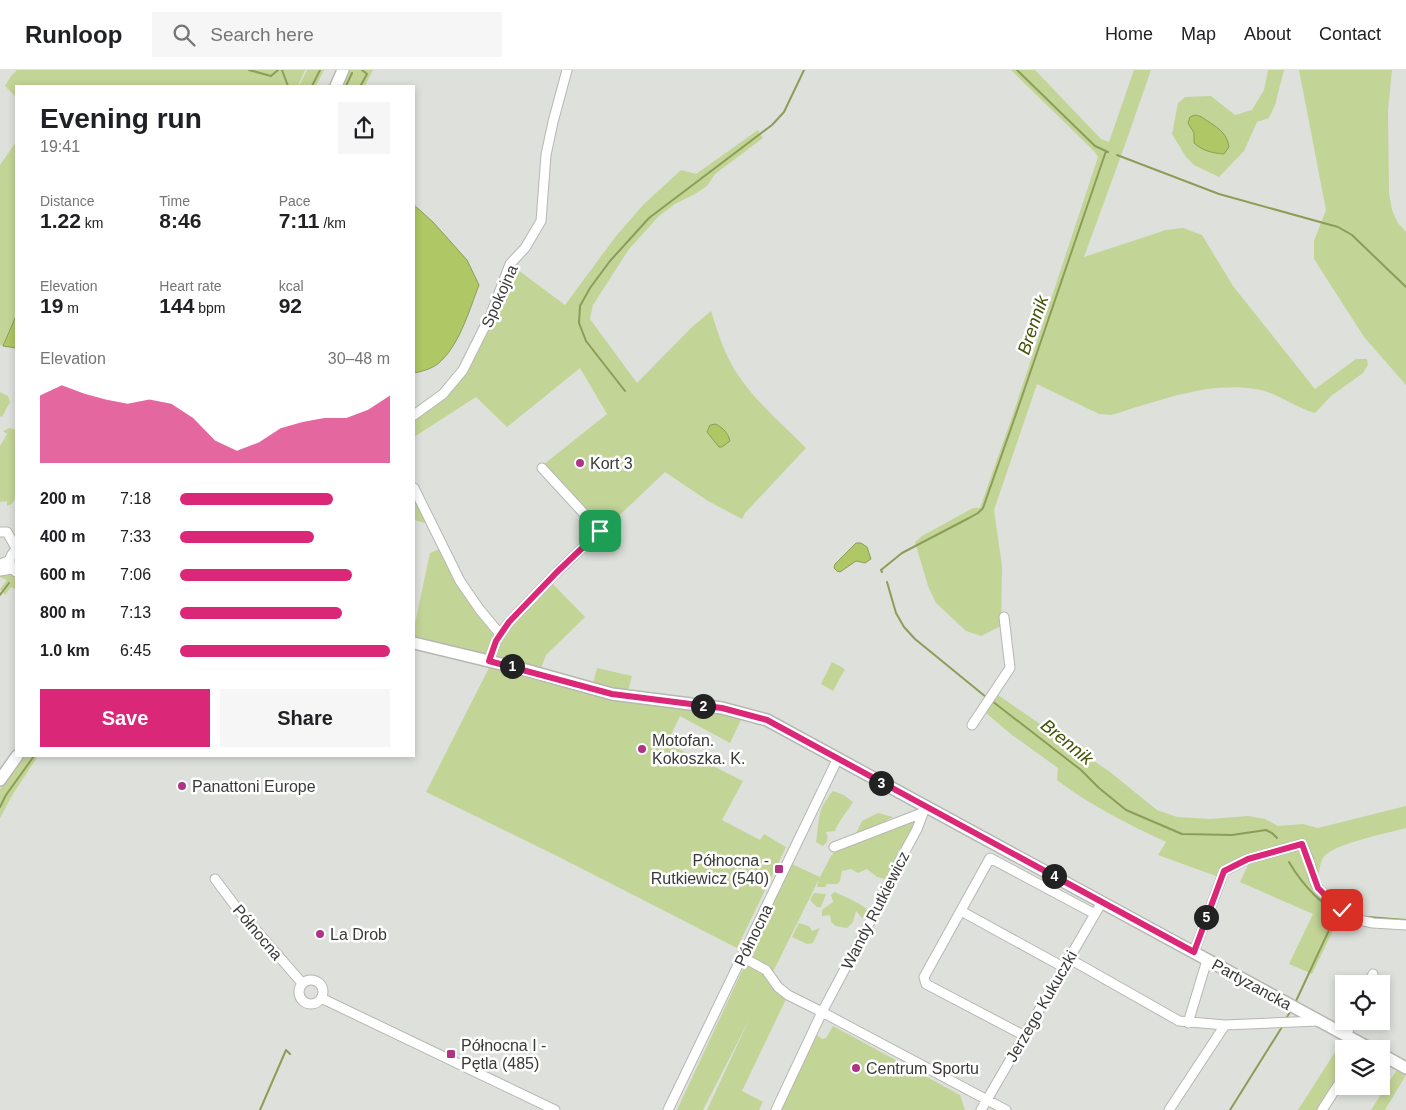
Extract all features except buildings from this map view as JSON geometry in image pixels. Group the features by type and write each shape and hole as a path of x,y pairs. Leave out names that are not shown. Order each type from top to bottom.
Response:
{"main road":[{"path":"336,85 343,70"},
{"name":"Partyzancka","path":"415,642 618,695 722,708 754,716 779,726 924,810 1102,902 1354,1040"},
{"path":"0,780 16,757"},
{"path":"1390,1059 1406,1068"}],"street":[{"name":"Spokojna","path":"415,414 443,394 463,370 491,314 510,264 525,248 541,221 546,155 567,70"},
{"path":"489,661 500,634 538,590 600,531 542,468"},
{"path":"415,490 460,581 480,610 500,634"},
{"path":"0,532 7,532 15,547"},
{"path":"13,567 12,554 15,550"},
{"path":"0,564 13,567"},
{"path":"0,571 13,567"},
{"path":"972,725 1010,668 1004,617"},
{"name":"Północna","path":"668,1110 837,760"},
{"path":"834,847 924,810"},
{"name":"Wandy Rutkiewicz","path":"776,1110 822,1012 890,884 893,873 920,823 924,810"},
{"path":"1194,952 1221,876 1227,868 1248,859 1302,844 1318,888 1331,901 1358,920 1406,925"},
{"path":"1024,1035 926,984 924,977 990,858 1094,914"},
{"name":"Północna","path":"215,879 236,907 302,983"},
{"name":"Jerzego Kukuczki","path":"980,1110 1102,902"},
{"path":"961,911 1063,967"},
{"path":"742,957 762,967 778,987 788,995 1006,1110"},
{"path":"1068,958 1179,1021 1225,1025 1319,1020"},
{"path":"1188,1023 1207,960"},
{"path":"309,980 316,981 322,987 321,998 315,1003 303,1001 299,994 302,983 309,980"},
{"path":"321,998 555,1110"},
{"path":"1169,1110 1225,1025"},
{"path":"1346,1035 1348,1030"},
{"path":"1322,1110 1335,1090"}],"shaded area":[{"path":"17,70 305,70 298,85 15,85 15,96 5,86"},
{"path":"307,70 324,70 316,85 300,85"},
{"path":"350,70 373,70 366,85 343,85"},
{"path":"1011,70 1035,70 1101,139 1109,142 1134,70 1151,70 1084,257 1166,230 1183,228 1202,235 1233,286 1315,389 1356,359 1367,359 1368,365 1363,373 1331,396 1315,413 1271,393 1237,387 1200,390 1111,415 1099,414 1037,384 994,510 1002,566 1001,626 981,636 966,631 936,603 928,586 915,542 922,536 973,508 980,508 1098,157"},
{"path":"1268,70 1284,70 1275,105 1269,118 1257,122 1244,151 1219,177 1194,165 1186,157 1172,134 1178,103 1185,97 1211,96 1235,115 1252,110 1264,90"},
{"path":"1299,70 1392,70 1388,111 1389,193 1392,210 1398,223 1406,232 1406,385 1364,337 1314,259 1314,241 1326,210"},
{"path":"1195,115 1213,125 1225,135 1229,147 1224,154 1208,151 1194,143 1194,133 1188,123 1190,117"},
{"path":"758,130 763,138 715,174 707,186 675,204 659,216 629,249 593,305 590,319 637,383 692,327 711,311 719,336 733,368 761,404 806,448 745,513 742,519 708,501 665,472 604,530 600,531 543,465 607,414 580,368 507,427 476,397 415,436 415,414 457,378 510,264 565,305 616,236 644,204 681,170 696,174"},
{"path":"15,143 15,318 3,346 0,345 0,165"},
{"path":"415,206 433,222 467,260 479,285 464,325 454,344 442,360 425,370 415,373"},
{"path":"15,318 15,348 3,346"},
{"path":"0,392 8,396 10,402 2,417 0,416"},
{"path":"716,424 725,431 730,441 722,447 719,447 707,432 710,425"},
{"path":"10,428 15,430 15,499 12,504 7,506 7,501 0,502 0,446 7,434 3,431"},
{"path":"415,490 433,525 415,520"},
{"path":"856,543 861,543 867,547 871,559 865,563 856,561 840,572 837,571 834,568 835,564"},
{"path":"444,547 448,557 500,634 549,580 585,617 546,655 539,673 612,694 744,713 730,743 680,716 667,743 743,781 722,820 760,840 764,834 786,847 737,948 559,857 426,792 492,662 415,643 415,623 430,553"},
{"path":"10,574 15,577 15,589 11,587 5,595 0,589 7,580 0,577 0,575"},
{"path":"832,662 845,669 833,691 821,684"},
{"path":"597,668 632,676 628,691 593,683"},
{"path":"998,695 1110,772 1157,810 1177,817 1210,819 1248,816 1265,819 1278,826 1303,824 1318,828 1406,806 1406,828 1337,848 1328,853 1321,861 1318,888 1343,910 1312,974 1289,964 1313,914 1240,882 1251,859 1221,876 1216,876 1158,855 1166,842 1110,814 1057,780 1058,768 1012,735 986,713"},
{"path":"23,757 37,757 0,818 0,789"},
{"path":"833,791 844,795 853,802 835,831 826,832 828,840 823,846 816,842 820,815 824,804"},
{"path":"878,813 893,817 878,825 877,828 855,835 862,821"},
{"path":"918,818 909,837 898,851 893,866 885,879 877,877 867,869 858,873 851,869 842,871 840,881 837,884 817,887 819,879 771,976 788,995 742,1091 763,1102 759,1110 707,1110 749,1020 703,1110 677,1110 792,864 820,877 831,856 838,848"},
{"path":"835,892 853,900 869,911 867,917 862,918 856,911 853,922 847,928 836,926 831,922 830,915 822,916 822,910 833,902 831,895"},
{"path":"814,893 826,894 821,907 817,907 810,900"},
{"path":"799,923 809,926 812,931 820,928 813,943 807,944 792,937"},
{"name":"Centrum Sportu","path":"833,1026 960,1095 965,1110 781,1110 817,1035 822,1039 826,1038"},
{"path":"1346,1035 1352,1040 1343,1040"},
{"path":"1335,1052 1335,1090 1322,1110 1298,1110"},
{"path":"1400,1065 1406,1068 1406,1075 1385,1110 1371,1110 1381,1095 1390,1095 1390,1081"}],"waterway":[{"path":"249,70 271,76 278,70"},
{"path":"282,70 288,85"},
{"path":"312,85 320,70"},
{"path":"361,85 367,74 362,70"},
{"path":"625,391 586,341 579,323 580,306 590,288 610,261 649,218 772,125 784,112 804,70"},
{"name":"Brennik","path":"1017,70 1095,146 1108,152"},
{"path":"346,85 352,73"},
{"name":"Brennik","path":"882,572 881,570 902,553 969,518 983,508 1106,151"},
{"path":"1117,155 1219,194 1338,227 1352,235 1406,287"},
{"name":"Brennik","path":"887,582 896,613 904,627 915,639 986,697"},
{"path":"0,595 9,583"},
{"name":"Brennik","path":"992,701 1081,770 1126,810 1182,834 1232,835 1266,830 1277,838"},
{"path":"0,807 6,795 33,757"},
{"name":"Brennik","path":"1289,862 1315,896 1349,920"},
{"path":"1296,1001 1337,913"},
{"name":"Brennik","path":"1368,917 1406,920"},
{"path":"1287,1017 1290,1012"},
{"path":"1230,1110 1282,1027"},
{"path":"260,1110 286,1050 290,1054"}],"place":[{"name":"Kort 3","path":"580,463"},
{"name":"Motofan. Kokoszka. K.","path":"642,749"},
{"name":"Panattoni Europe","path":"182,786"},
{"name":"Północna - Rutkiewicz (540)","path":"779,869"},
{"name":"La Drob","path":"320,934"},
{"name":"Północna I - Pętla (485)","path":"451,1054"},
{"name":"Centrum Sportu","path":"856,1068"}],"route":[{"path":"600,531 538,590 509,622 496,641 489,661 612,694 722,708 767,720 837,760 1194,952 1221,876 1227,868 1248,859 1302,844 1318,888 1342,910"}]}
